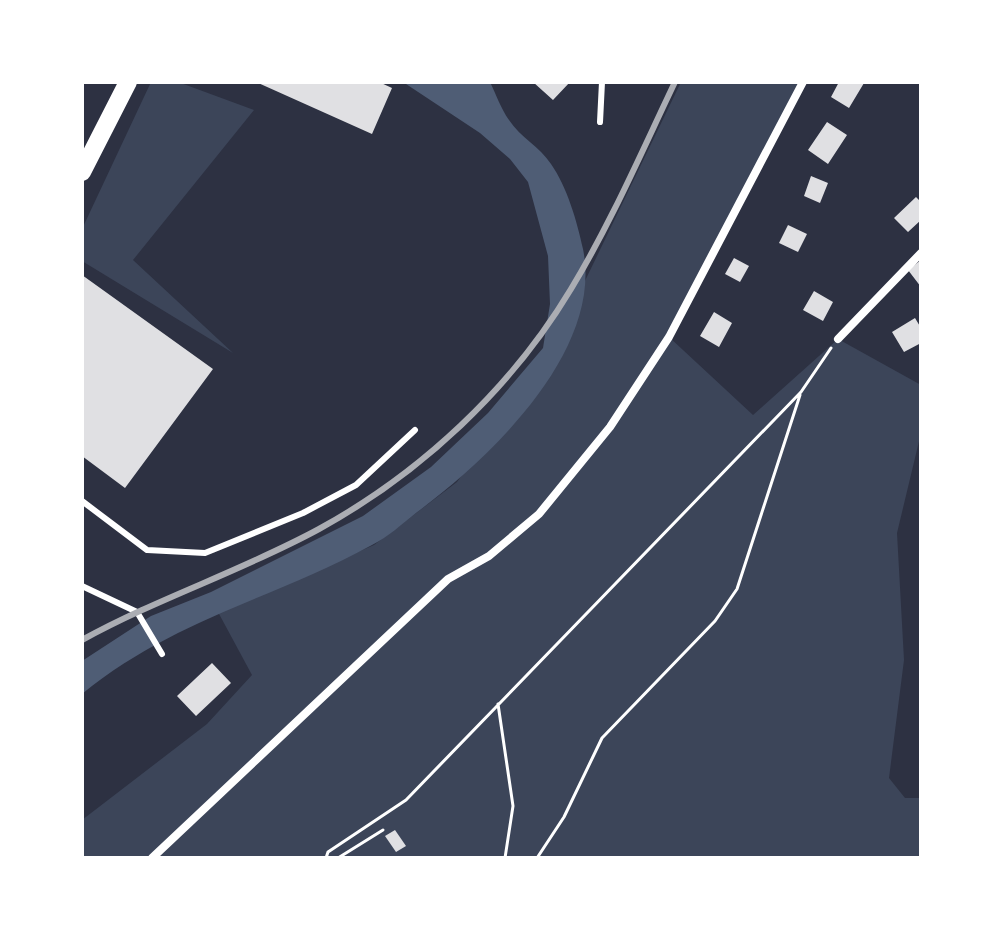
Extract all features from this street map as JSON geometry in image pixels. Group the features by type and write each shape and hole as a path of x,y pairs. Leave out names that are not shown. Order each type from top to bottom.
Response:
{"main road":[{"path":"82,172 128,82"}],"street":[{"path":"152,858 448,579 489,556 539,514 610,427 669,337 803,82"},
{"path":"838,339 921,253"}],"lane":[{"path":"600,122 602,82"},
{"path":"82,501 147,550 205,553 303,513 356,485 415,430"},
{"path":"82,586 127,606 143,620 162,654"}],"path":[{"path":"326,858 328,852 406,800 801,392 838,339"},
{"path":"537,858 564,817 602,738 715,621 737,589 801,392"},
{"path":"498,704 513,806 505,858"},
{"path":"338,858 383,830"}],"shaded area":[{"path":"151,82 178,82 254,110 133,260 233,353 82,261 82,229"},
{"path":"403,82 490,82 509,120 557,173 581,238 585,287 576,326 559,363 535,399 476,463 384,538 335,564 151,647 82,694 82,661 151,616 211,592 363,516 431,467 488,413 543,348 550,304 548,256 528,182 510,159 480,133"},
{"path":"681,82 803,82 669,337 753,415 838,339 921,385 921,433 897,533 904,660 889,778 905,798 921,798 921,858 82,858 82,820 207,724 252,675 218,612 374,545 457,482 581,305 583,285"}],"building":[{"path":"256,82 379,82 392,88 372,134"},
{"path":"533,82 570,82 553,100"},
{"path":"839,82 864,83 849,108 831,97"},
{"path":"827,122 847,135 828,164 808,150"},
{"path":"811,176 828,183 820,203 804,196"},
{"path":"916,197 921,202 921,220 908,232 894,218"},
{"path":"788,225 807,234 798,252 779,243"},
{"path":"734,258 749,266 740,282 725,274"},
{"path":"921,260 921,287 908,270"},
{"path":"82,275 213,369 125,488 82,456"},
{"path":"814,291 833,302 823,321 803,310"},
{"path":"714,312 732,323 719,347 700,336"},
{"path":"915,318 921,328 921,343 904,352 892,332"},
{"path":"212,663 231,683 196,716 177,696"},
{"path":"395,830 406,846 396,852 385,836"}],"railway":[{"path":"82,640 319,529 393,482 461,426 521,361 571,289 613,213 675,82"}]}
